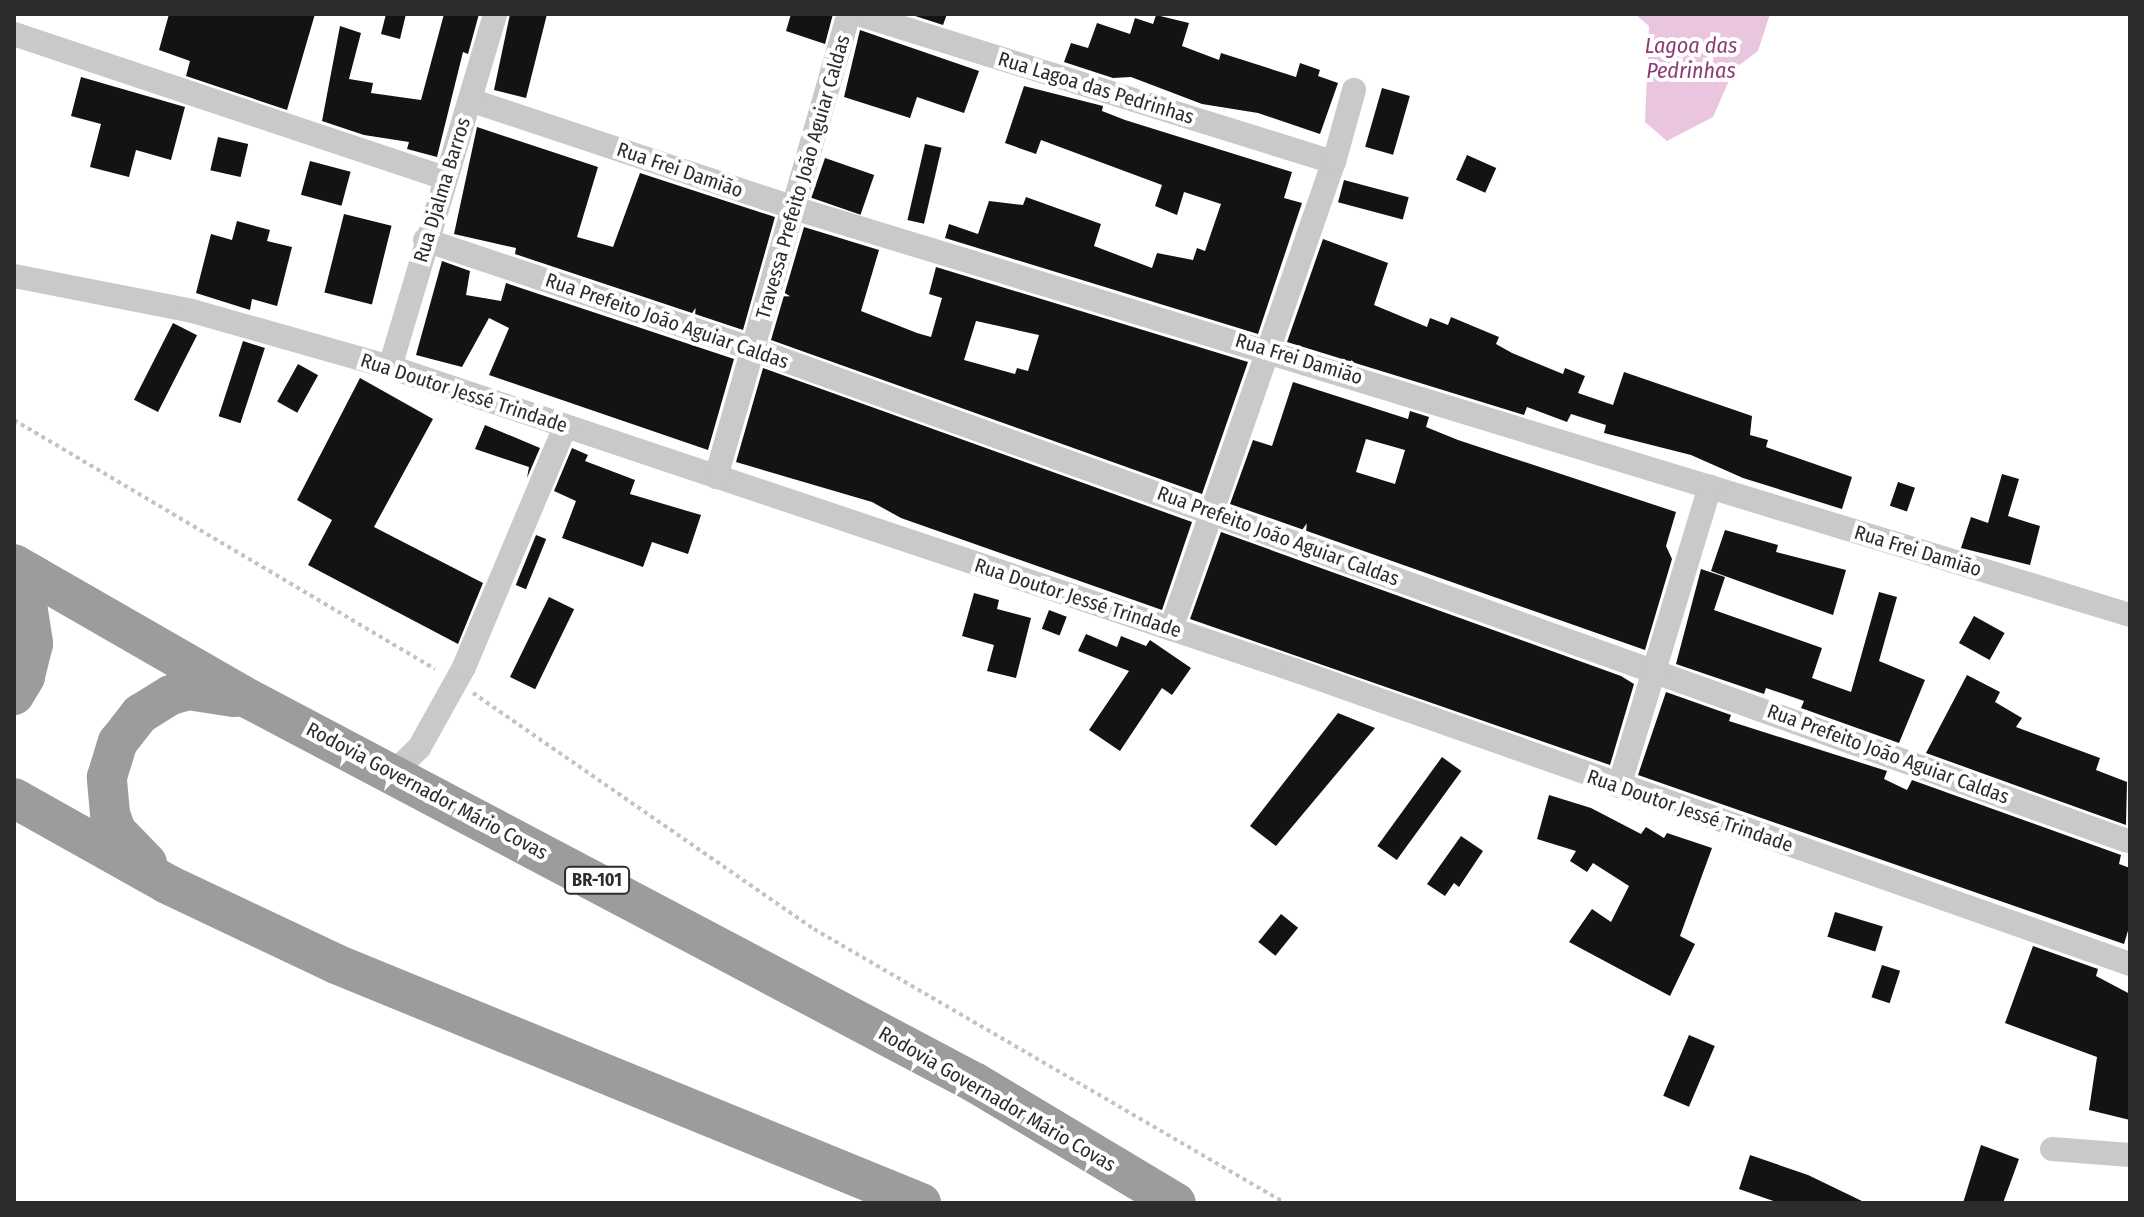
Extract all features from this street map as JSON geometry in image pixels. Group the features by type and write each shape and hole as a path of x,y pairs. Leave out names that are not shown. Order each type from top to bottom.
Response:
{"highway":[{"name":"Rodovia Governador Mário Covas","path":"14,564 249,699 974,1082 1176,1203"},
{"path":"14,586 28,611 33,644 25,677 14,695"},
{"path":"167,884 116,831 110,814 107,777 118,742 140,714 171,695 188,690 249,699"},
{"path":"14,798 167,884 336,964 921,1203"}],"street":[{"name":"Rua Djalma Barros","path":"390,367 425,240 495,14"},
{"name":"Travessa Prefeito João Aguiar Caldas","path":"716,477 797,209 849,14"},
{"name":"Rua Lagoa das Pedrinhas","path":"858,14 1334,162"},
{"path":"14,34 444,178"},
{"path":"1171,629 1334,162 1354,90"},
{"name":"Rua Frei Damião","path":"470,100 797,209 1268,349 2130,615"},
{"name":"Rua Prefeito João Aguiar Caldas","path":"425,240 753,349 1654,669 2127,841"},
{"name":"Rua Doutor Jessé Trindade","path":"14,276 192,311 390,367 1171,629 2130,964"},
{"path":"393,773 419,748 457,682 565,427"},
{"path":"1619,786 1710,487"},
{"path":"2052,1149 2130,1155"}],"path":[{"path":"14,420 457,682 814,929 1285,1203"}],"water":[{"name":"Lagoa das Pedrinhas","path":"1635,14 1770,14 1758,51 1734,69 1713,117 1667,141 1645,122 1649,26"}],"building":[{"path":"169,14 315,14 287,110 186,76 190,61 159,50"},
{"path":"386,14 406,14 400,39 381,34"},
{"path":"444,14 479,14 468,54 463,52 437,157 407,149 409,142 364,135 322,121 340,26 361,33 349,79 373,83 371,93 421,100"},
{"path":"510,14 547,14 526,98 494,90"},
{"path":"791,14 833,14 825,44 786,31"},
{"path":"909,14 947,14 943,25"},
{"path":"1156,15 1189,23 1182,46 1219,60 1221,53 1296,77 1300,63 1320,70 1318,76 1338,83 1320,134 1258,113 1202,104 1131,77 1113,78 1064,62 1071,43 1088,48 1097,23 1130,34 1135,18 1153,24"},
{"path":"860,30 979,71 964,113 917,97 910,118 844,97"},
{"path":"81,77 185,107 171,160 136,150 129,177 90,167 101,124 71,116"},
{"path":"1024,86 1103,106 1102,111 1125,120 1292,172 1284,198 1302,203 1258,334 945,238 949,224 978,234 989,201 1023,205 1026,197 1101,224 1094,246 1152,268 1157,253 1193,260 1197,248 1205,251 1221,204 1184,192 1177,215 1155,206 1162,185 1041,140 1036,154 1005,143"},
{"path":"1382,88 1410,96 1393,155 1365,147"},
{"path":"477,127 598,167 577,237 613,247 640,173 775,217 743,330 515,254 516,248 454,234"},
{"path":"218,137 248,144 241,177 210,170"},
{"path":"925,144 942,148 924,224 907,220"},
{"path":"1467,155 1496,168 1485,193 1456,180"},
{"path":"825,158 874,175 860,215 811,198"},
{"path":"310,161 351,172 342,206 301,195"},
{"path":"1344,180 1409,197 1403,220 1338,202"},
{"path":"344,214 392,226 372,304 324,293"},
{"path":"237,221 270,230 267,241 292,247 277,306 252,299 250,310 196,293 211,234 232,240"},
{"path":"804,227 879,250 861,311 917,333 931,337 942,298 929,294 936,267 1248,362 1202,494 771,340","holes":["976,321 1039,335 1028,371 1017,368 1015,374 964,360"]},
{"path":"1323,239 1388,263 1374,305 1427,327 1430,318 1448,325 1451,317 1499,337 1496,344 1512,353 1563,374 1565,368 1585,376 1578,393 1613,405 1624,372 1752,416 1750,435 1768,440 1766,447 1852,477 1842,509 1743,478 1691,455 1604,433 1606,425 1571,414 1567,422 1527,407 1524,415 1287,342"},
{"path":"442,261 470,271 466,295 501,301 506,283 734,359 708,450 489,375 509,328 489,318 462,367 416,355"},
{"path":"173,323 197,335 158,412 134,400"},
{"path":"243,341 265,348 240,423 219,416"},
{"path":"298,364 318,375 297,413 277,402"},
{"path":"763,368 1192,522 1162,610 901,518 872,502 736,462"},
{"path":"360,378 433,419 374,527 483,583 458,644 308,565 332,520 297,500"},
{"path":"1293,382 1408,419 1410,411 1429,417 1426,427 1458,440 1676,512 1666,546 1672,559 1645,650 1230,504 1253,440 1272,446","holes":["1366,439 1405,450 1395,484 1356,472"]},
{"path":"485,425 540,448 527,478 529,467 475,449"},
{"path":"572,448 588,455 585,461 635,480 630,494 701,515 688,554 652,542 643,567 562,538 576,501 554,491"},
{"path":"2002,474 2019,479 2008,516 2040,526 2030,565 1961,548 1971,517 1988,523"},
{"path":"1898,482 1915,488 1907,511 1890,506"},
{"path":"1725,530 1778,545 1776,552 1846,570 1833,615 1711,571"},
{"path":"1221,532 1621,676 1634,684 1610,765 1190,619"},
{"path":"536,535 546,539 526,589 516,585"},
{"path":"1701,569 1725,577 1714,610 1822,648 1812,678 1851,692 1879,592 1897,597 1879,661 1925,680 1899,743 1801,708 1804,701 1766,688 1764,694 1676,664"},
{"path":"974,593 999,600 997,609 1031,618 1016,678 987,671 994,645 962,636"},
{"path":"549,597 574,609 535,689 510,677"},
{"path":"1049,610 1067,617 1060,635 1042,629"},
{"path":"1974,616 2005,633 1990,660 1959,643"},
{"path":"1086,634 1117,647 1121,636 1146,646 1150,640 1191,668 1172,695 1162,688 1120,751 1089,730 1129,671 1078,651"},
{"path":"1967,675 2000,692 1995,702 2022,718 2016,727 2100,758 2096,770 2127,782 2126,825 1926,753"},
{"path":"1666,692 1731,715 1729,721 1887,771 1884,779 1907,790 1912,780 2121,855 2119,864 2130,868 2130,924 2124,944 1638,775"},
{"path":"1338,713 1375,728 1276,846 1250,826"},
{"path":"1442,757 1461,771 1397,860 1377,846"},
{"path":"1549,795 1591,808 1641,834 1646,827 1664,838 1667,833 1712,848 1680,936 1695,944 1670,996 1569,942 1592,909 1611,922 1629,886 1593,863 1587,872 1570,861 1576,851 1537,839"},
{"path":"1461,836 1483,851 1459,887 1454,883 1445,896 1427,884"},
{"path":"1835,912 1883,927 1875,951 1827,937"},
{"path":"1281,914 1298,928 1275,956 1258,942"},
{"path":"2033,946 2098,969 2096,976 2130,994 2130,1120 2089,1110 2097,1057 2005,1023"},
{"path":"1882,965 1900,971 1890,1003 1871,997"},
{"path":"1689,1035 1715,1046 1689,1107 1663,1096"},
{"path":"1981,1145 2019,1159 2003,1203 1963,1203"},
{"path":"1750,1155 1808,1175 1866,1203 1779,1203 1739,1189"}]}
